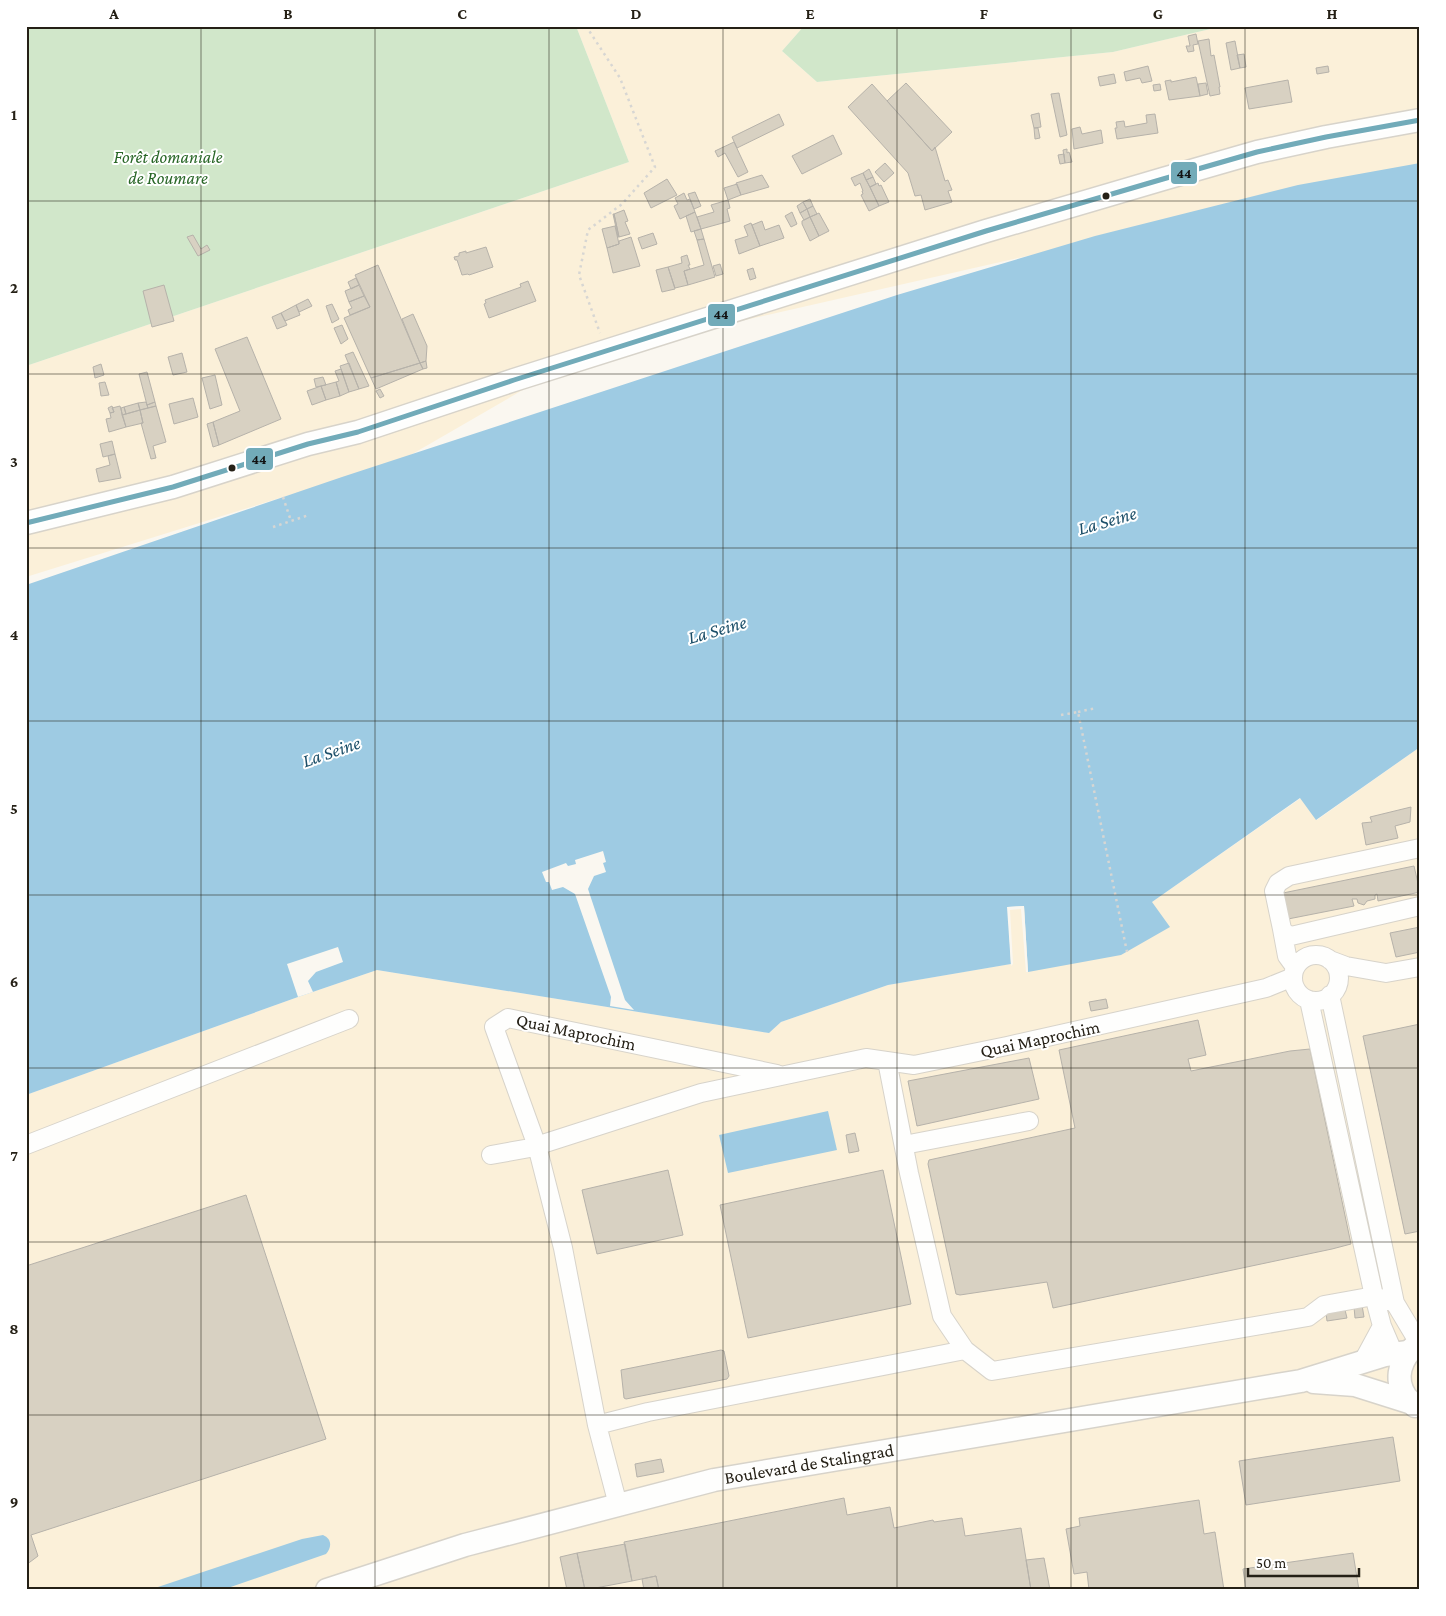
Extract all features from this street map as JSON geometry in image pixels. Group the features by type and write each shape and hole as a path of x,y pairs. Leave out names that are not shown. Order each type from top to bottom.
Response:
{"main road":[{"path":"26,523 173,487 292,448 358,432 514,380 977,234 1163,179 1257,152 1420,120"},
{"path":"1410,1348 1400,1366 1399,1382 1406,1397 1416,1406"},
{"name":"Boulevard de Stalingrad","path":"327,1590 465,1545 714,1480 1301,1381 1410,1348"},
{"name":"Boulevard de Stalingrad","path":"1301,1381 1355,1385 1416,1406"}],"lane":[{"path":"1330,960 1336,968 1338,975 1335,990 1324,999 1310,1000 1302,996 1294,984 1294,972 1287,956 1274,891 1278,883 1289,876 1420,848"},
{"path":"1282,929 1291,936 1420,906"},
{"path":"1294,972 1304,958 1312,955 1319,955 1346,966 1386,973 1420,967"},
{"name":"Quai Maprochim","path":"491,1155 537,1146 700,1093 866,1058 914,1065 1266,988 1294,972"},
{"path":"1330,995 1395,1303 1410,1348"},
{"path":"1310,1000 1382,1326 1410,1348"},
{"name":"Quai Maprochim","path":"618,1505 598,1425 563,1248 537,1146 494,1027 508,1018 784,1076"},
{"path":"26,1145 349,1019"},
{"path":"887,1061 942,1316 965,1350 992,1371 1308,1317 1324,1305 1374,1296 1395,1303"},
{"path":"904,1145 1030,1121"},
{"path":"1362,1363 1382,1326"},
{"path":"598,1425 648,1412 965,1350"}],"path":[{"path":"586,26 620,78 655,167 622,204 588,230 579,275 600,332"},
{"path":"283,497 291,521"},
{"path":"273,527 309,515"},
{"path":"1061,715 1096,708"},
{"path":"1078,712 1128,952"}],"shaded area":[{"path":"576,26 804,26 782,51 817,82 1113,52 1223,26 1420,27 1420,189 1274,200 578,358 395,464 26,577 26,366 629,162"},
{"path":"1420,747 1420,1590 26,1590 26,1095 377,970 769,1033 781,1022 888,985 1010,964 1007,907 1152,902 1301,798 1317,820"}],"green space":[{"name":"Forêt domaniale de Roumare","path":"26,26 576,26 629,162 26,366"},
{"path":"804,26 1223,26 1113,52 817,82 782,51"}],"water":[{"name":"La Seine","path":"1420,163 1420,747 1316,820 1300,798 1152,902 1170,927 1121,955 1028,972 1024,906 1008,907 1011,964 888,985 781,1022 769,1033 377,970 26,1095 26,585 342,477 897,295 1095,236 1298,185"},
{"path":"828,1111 837,1150 728,1173 719,1135"},
{"path":"323,1535 330,1543 326,1554 222,1590 149,1590 302,1539"}],"pier":[{"path":"603,851 606,862 603,863 606,872 594,876 588,889 625,1000 634,1010 610,1006 611,997 575,894 563,887 552,890 542,872 566,863 568,866 576,864 575,860"},
{"path":"1024,906 1028,972 1026,972 1021,909 1010,910 1013,964 1011,966 1007,907"},
{"path":"338,947 343,962 316,972 308,981 313,992 298,997 287,964"}],"building":[{"path":"1196,34 1198,44 1193,45 1194,51 1188,52 1186,46 1190,46 1188,36"},
{"path":"1209,39 1211,56 1214,55 1220,87 1220,94 1210,96 1198,41"},
{"path":"1235,41 1240,68 1231,70 1226,43"},
{"path":"1244,54 1246,67 1240,68 1237,55"},
{"path":"1148,66 1152,81 1142,83 1140,78 1126,81 1124,72"},
{"path":"1328,66 1329,72 1317,74 1316,68"},
{"path":"1114,74 1116,83 1100,86 1098,77"},
{"path":"1196,77 1200,96 1169,100 1165,81 1171,80 1171,82"},
{"path":"1288,80 1292,102 1249,109 1245,88"},
{"path":"906,83 952,132 932,151 887,101"},
{"path":"1206,83 1208,94 1200,96 1198,84"},
{"path":"872,84 932,151 935,147 945,181 948,180 952,190 948,191 952,202 925,210 921,195 915,196 908,173 848,107"},
{"path":"1160,84 1161,90 1154,91 1153,85"},
{"path":"1059,93 1067,135 1060,137 1051,94"},
{"path":"1039,113 1041,127 1034,128 1031,115"},
{"path":"779,114 784,125 737,148 732,137"},
{"path":"1155,114 1158,133 1117,139 1116,122 1124,121 1125,127 1147,123 1146,115"},
{"path":"1080,127 1082,134 1101,130 1103,143 1074,149 1072,129"},
{"path":"1034,128 1038,128 1040,138 1035,139"},
{"path":"833,135 842,154 802,174 792,156"},
{"path":"734,142 748,172 738,177 725,153 718,157 715,151"},
{"path":"1067,149 1072,162 1065,163 1063,150"},
{"path":"1064,154 1065,163 1060,164 1058,155"},
{"path":"885,163 894,173 884,182 875,172"},
{"path":"869,169 873,177 866,180 863,173"},
{"path":"863,173 879,206 869,211 861,195 863,191 860,183 855,186 851,178"},
{"path":"762,175 769,187 741,195 736,183"},
{"path":"873,177 876,184 870,187 866,180"},
{"path":"667,179 677,195 651,208 644,193"},
{"path":"878,183 879,186 881,185 889,202 879,206 870,187"},
{"path":"737,184 741,195 728,200 724,188"},
{"path":"695,192 701,206 694,209 688,194"},
{"path":"684,193 687,200 690,199 695,212 680,219 674,206 678,204 675,198"},
{"path":"810,199 813,206 807,209 803,202"},
{"path":"728,200 730,208 727,209 730,221 701,229 697,217 714,212 711,205"},
{"path":"803,202 807,209 800,213 797,206"},
{"path":"813,206 817,214 810,217 807,209"},
{"path":"807,209 810,217 804,220 800,213"},
{"path":"624,210 628,221 625,222 630,234 619,237 614,214"},
{"path":"695,212 701,229 691,232 686,216"},
{"path":"792,212 797,224 791,227 785,216"},
{"path":"819,213 829,231 819,236 810,217"},
{"path":"614,214 619,237 618,237"},
{"path":"810,217 819,236 810,241 802,221"},
{"path":"762,221 765,230 779,225 784,238 760,246 752,225"},
{"path":"751,223 760,246 739,254 735,240 748,236 744,226"},
{"path":"615,226 619,244 607,248 602,229"},
{"path":"701,229 704,239 697,240 694,231"},
{"path":"653,233 657,244 642,249 638,238"},
{"path":"193,235 201,249 207,245 210,250 198,256 187,237"},
{"path":"631,237 640,266 613,273 607,248"},
{"path":"704,239 715,277 688,285 684,271 704,265 697,240"},
{"path":"486,247 493,267 469,275 462,275 457,260 454,257 459,256 459,253 466,251 466,253"},
{"path":"687,255 690,269 684,271 688,285 675,288 668,267 682,263 681,257"},
{"path":"720,264 723,274 716,276 713,266"},
{"path":"378,265 420,363 371,378 344,318 370,307 355,275"},
{"path":"668,267 675,289 662,292 656,270"},
{"path":"753,268 756,278 750,280 747,270"},
{"path":"356,278 359,285 351,289 348,282"},
{"path":"528,281 536,301 489,318 484,304 486,303 485,300 521,287 520,284"},
{"path":"164,285 174,321 152,327 143,291"},
{"path":"359,285 364,296 349,302 345,291"},
{"path":"364,296 370,307 350,315 348,310 352,308 349,302"},
{"path":"308,299 312,306 299,312 296,305"},
{"path":"332,304 339,319 332,323 326,306"},
{"path":"296,305 300,315 285,321 281,313"},
{"path":"281,313 287,325 277,329 272,317"},
{"path":"413,314 427,346 426,361 420,363 402,319"},
{"path":"342,325 348,339 341,344 334,328"},
{"path":"247,337 281,419 219,445 213,422 240,411 215,349"},
{"path":"353,352 369,386 359,389 345,355"},
{"path":"182,353 187,372 173,375 168,357"},
{"path":"426,361 427,368 423,369 420,363"},
{"path":"349,363 359,389 349,392 340,366"},
{"path":"420,363 423,369 376,389 371,378"},
{"path":"101,364 104,375 95,378 93,367"},
{"path":"341,369 349,392 340,396 336,382 339,381 335,371"},
{"path":"147,372 155,402 147,405 139,374"},
{"path":"215,375 222,405 210,409 202,378"},
{"path":"323,377 326,385 316,387 314,379"},
{"path":"105,382 109,395 101,396 99,383"},
{"path":"336,382 340,396 326,400 321,386"},
{"path":"321,386 326,400 312,405 307,391"},
{"path":"380,389 384,396 380,398 376,391"},
{"path":"193,398 198,417 174,424 169,404"},
{"path":"146,402 148,408 140,410 138,403"},
{"path":"155,402 156,406 148,408 147,405"},
{"path":"138,403 140,410 126,414 124,407"},
{"path":"112,406 114,412 110,413 108,408"},
{"path":"120,406 126,427 109,432 106,419 111,418 110,413 114,412 112,408"},
{"path":"156,406 166,442 153,446 156,458 151,459 141,423 143,423 140,410"},
{"path":"124,407 126,414 122,415 121,408"},
{"path":"140,410 143,423 126,427 122,415"},
{"path":"213,422 219,445 213,447 207,424"},
{"path":"112,441 115,454 103,457 100,444"},
{"path":"115,454 121,478 99,482 96,469 110,465 108,456"},
{"path":"1411,807 1410,822 1395,826 1398,838 1366,845 1362,823 1372,822 1370,817"},
{"path":"1414,866 1420,892 1378,901 1377,894 1375,899 1367,901 1364,905 1358,903 1357,899 1352,899 1354,906 1288,919 1283,893"},
{"path":"1420,927 1420,952 1396,957 1390,933"},
{"path":"1106,999 1108,1008 1091,1011 1089,1002"},
{"path":"1198,1020 1206,1055 1188,1059 1191,1071 1290,1051 1310,1049 1351,1244 1053,1308 1047,1282 960,1295 956,1294 928,1164 929,1160 1075,1128 1059,1050"},
{"path":"1420,1024 1420,1231 1405,1234 1363,1036"},
{"path":"1029,1058 1039,1099 917,1126 908,1081"},
{"path":"855,1133 859,1151 849,1153 846,1135"},
{"path":"668,1170 683,1235 597,1254 582,1190"},
{"path":"883,1170 911,1304 748,1338 720,1205"},
{"path":"246,1195 326,1439 31,1535 38,1556 26,1565 26,1266"},
{"path":"1362,1305 1364,1317 1355,1318 1354,1307"},
{"path":"1345,1310 1347,1318 1327,1321 1326,1313"},
{"path":"721,1350 724,1351 729,1376 727,1379 624,1398 621,1370"},
{"path":"1393,1437 1400,1481 1246,1505 1239,1461"},
{"path":"661,1459 664,1472 637,1477 635,1464"},
{"path":"844,1498 847,1515 890,1507 894,1528 933,1520 934,1522 962,1518 965,1536 1021,1528 1031,1590 659,1590 656,1576 632,1581 624,1542"},
{"path":"1199,1500 1204,1534 1215,1532 1224,1590 1089,1590 1087,1572 1074,1574 1066,1529 1080,1526 1079,1518"},
{"path":"625,1544 632,1581 585,1590 577,1553"},
{"path":"577,1553 585,1590 567,1590 560,1557"},
{"path":"1353,1553 1359,1590 1246,1590 1243,1569"},
{"path":"1044,1558 1050,1590 1031,1590 1026,1560"},
{"path":"656,1576 659,1590 644,1590 642,1579"}],"transit line":[{"name":"44","path":"26,523 173,487 308,444 358,432 514,380 986,231 1163,179 1257,152 1420,120"}]}
